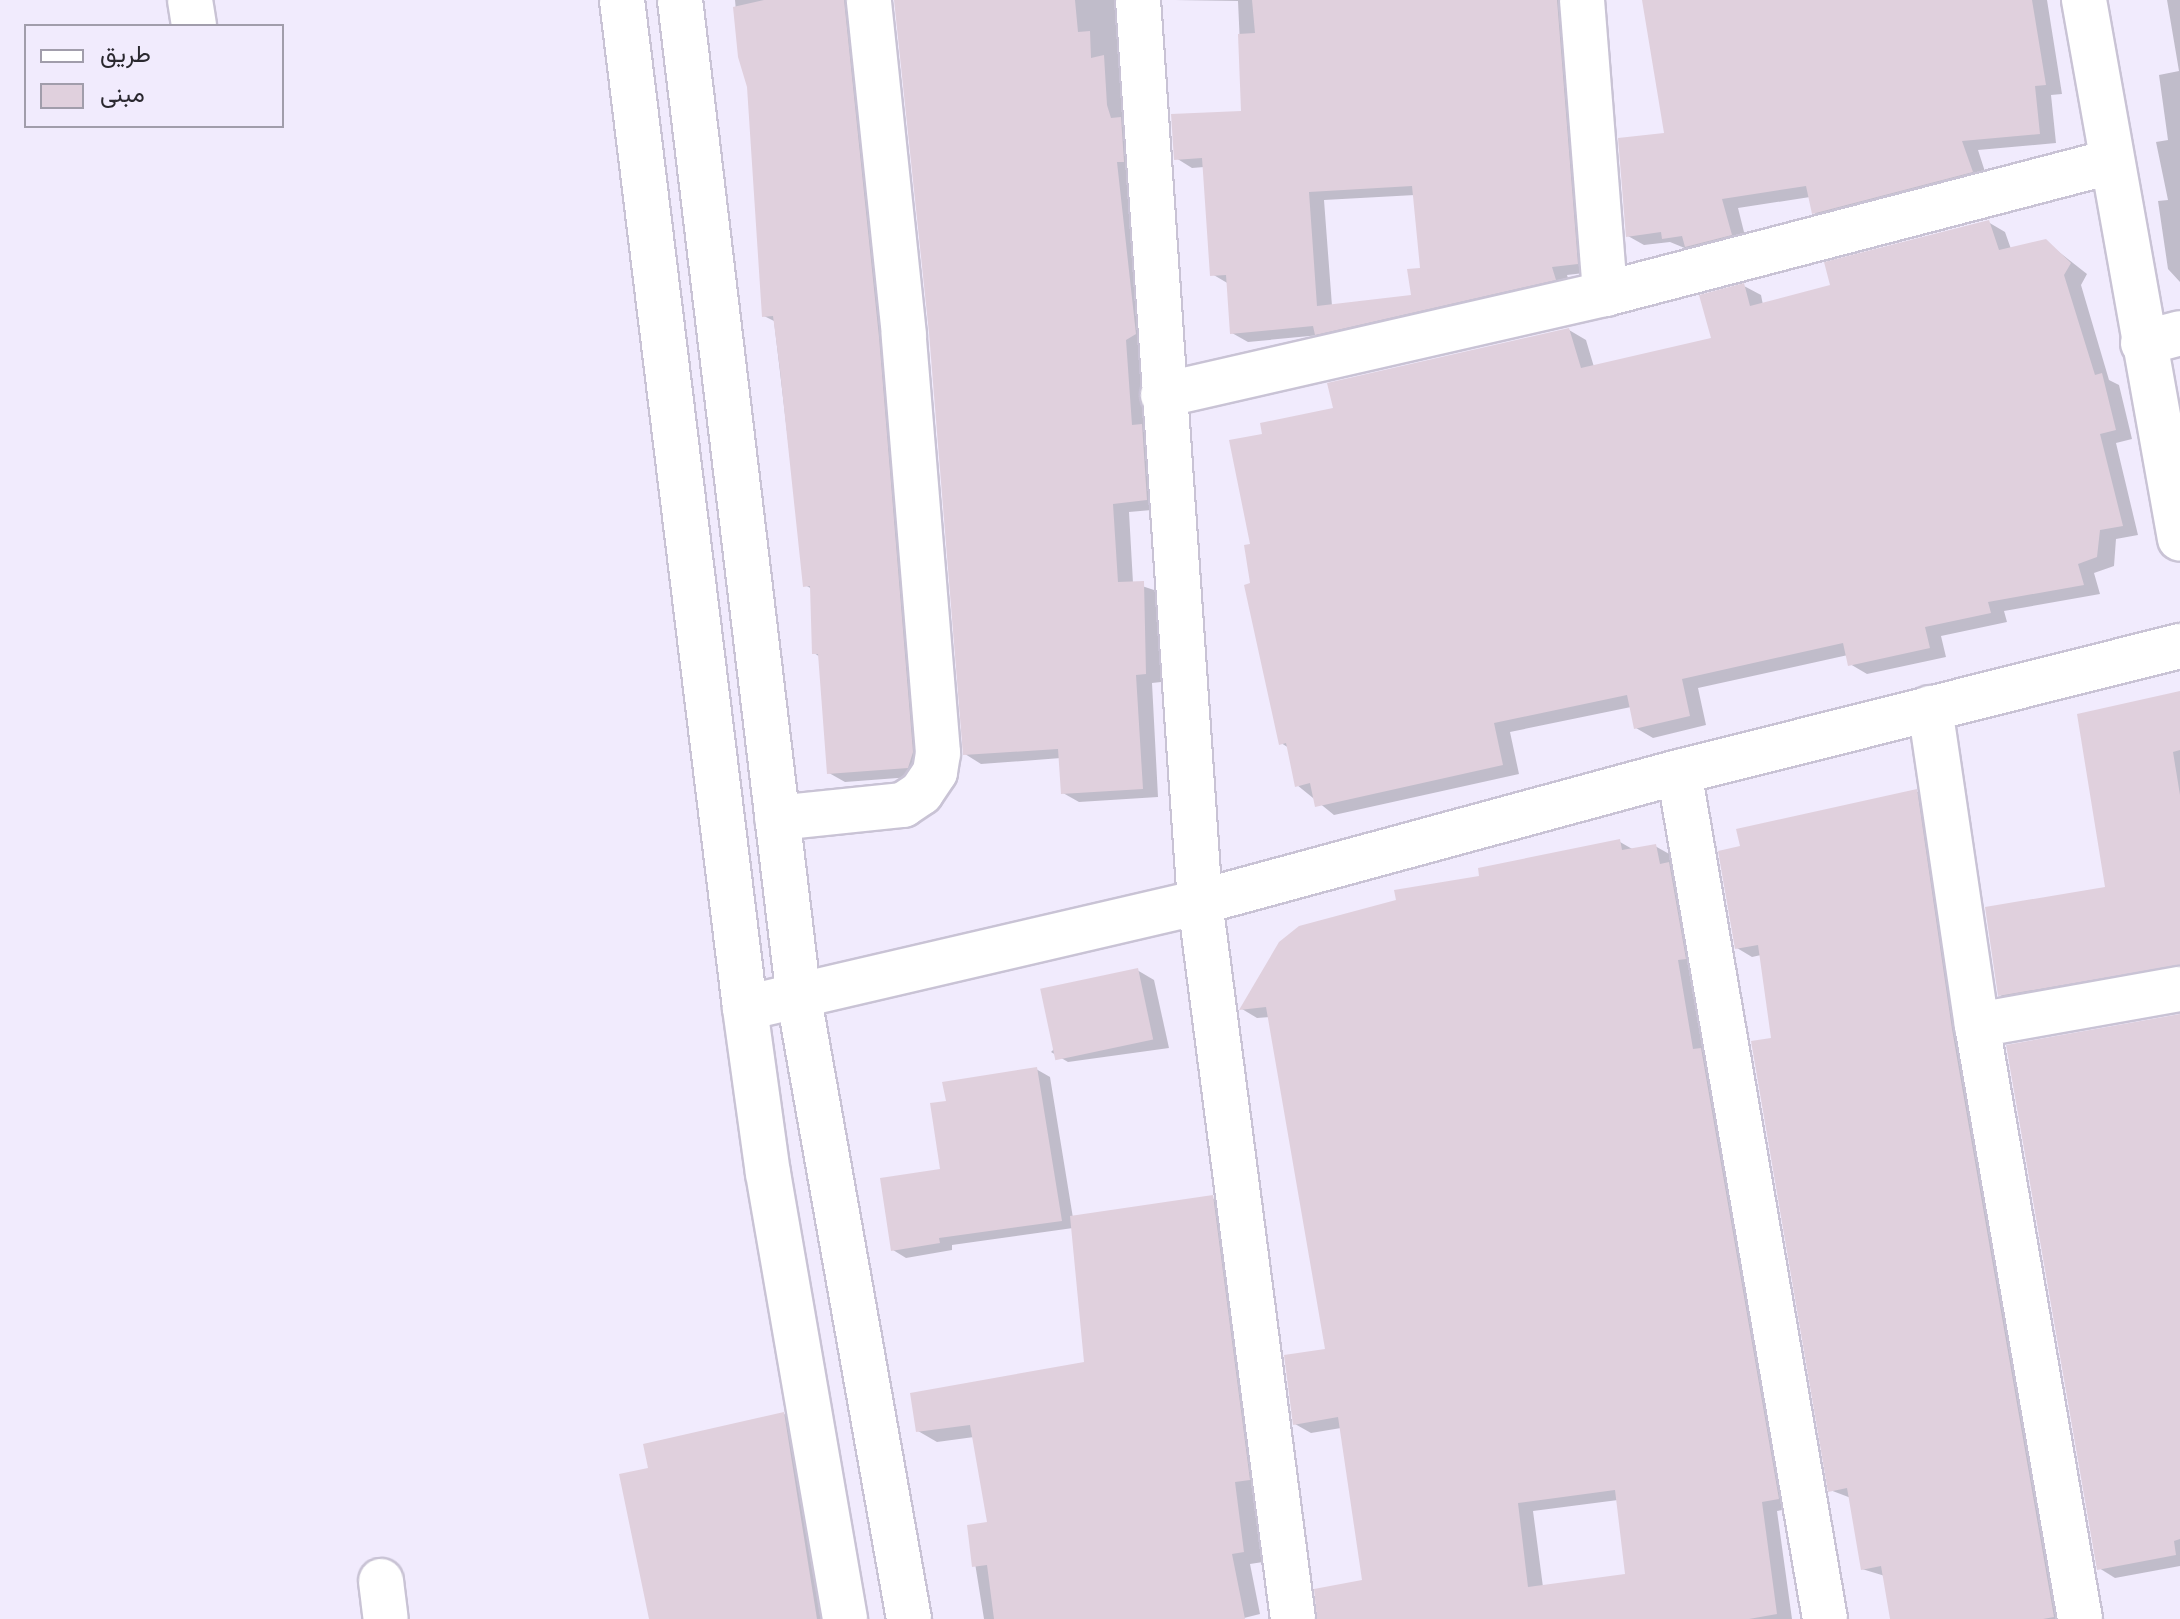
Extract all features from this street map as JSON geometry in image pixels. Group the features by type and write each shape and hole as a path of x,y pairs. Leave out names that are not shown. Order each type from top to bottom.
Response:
{"street":[{"path":"190,0 194,24"},
{"path":"622,0 745,1008 768,1173 845,1619"},
{"path":"680,0 799,999 909,1619"},
{"path":"777,818 903,805 921,793 935,772 938,753 905,351 869,0"},
{"path":"1138,0 1200,902 1293,1619"},
{"path":"1582,0 1605,294"},
{"path":"2084,0 2110,162 2162,338 2180,539"},
{"path":"1163,395 1605,294 2110,162"},
{"path":"745,1008 799,999 1200,902 1679,772 2180,646"},
{"path":"1930,708 1977,1025 2080,1619"},
{"path":"1679,772 1825,1619"},
{"path":"1977,1025 2180,989"}],"building":[{"path":"764,0 844,0 879,337 913,752 908,768 827,774 818,654 812,654 810,586 803,587 773,316 762,317 747,87 738,57 733,7"},
{"path":"894,0 1075,0 1078,32 1090,31 1091,58 1104,55 1107,105 1111,118 1121,117 1124,162 1117,162 1136,334 1126,340 1132,425 1142,424 1147,500 1113,504 1118,582 1144,581 1146,674 1136,675 1143,789 1061,794 1058,749 963,755 929,333"},
{"path":"1252,0 1557,0 1578,264 1552,267 1556,280 1315,335 1313,326 1230,334 1226,275 1210,276 1202,158 1174,160 1171,114 1241,111 1238,34 1255,33","holes":["1412,186 1420,268 1407,269 1411,295 1317,306 1309,192"]},
{"path":"1642,0 2032,0 2046,85 2035,86 2040,134 1962,141 1973,172 1812,214 1806,186 1722,199 1732,235 1685,247 1682,236 1662,239 1661,232 1626,237 1618,138 1664,133"},
{"path":"1989,220 1999,250 2046,239 2071,263 2064,275 2095,375 2102,373 2116,430 2100,434 2123,526 2100,530 2097,557 2078,564 2084,585 1988,602 1991,613 1925,627 1930,648 1848,666 1843,643 1682,679 1690,716 1634,729 1627,695 1494,723 1503,765 1315,807 1310,783 1295,787 1286,743 1279,745 1244,585 1250,583 1244,545 1250,544 1229,440 1262,434 1260,423 1333,408 1327,383 1569,328 1581,368 1711,338 1699,295 1744,283 1750,306 1830,285 1824,262"},
{"path":"2180,691 2180,750 2173,752 2180,795 2180,965 1998,996 1985,907 2105,887 2077,714"},
{"path":"1917,789 1952,1029 2054,1617 2043,1619 1890,1619 1881,1566 1861,1570 1847,1488 1828,1492 1751,1041 1771,1038 1758,945 1735,949 1718,851 1740,846 1736,829"},
{"path":"1620,839 1622,850 1656,844 1660,864 1669,862 1686,959 1678,960 1693,1049 1701,1048 1779,1499 1762,1502 1777,1614 1749,1619 1317,1619 1314,1589 1362,1580 1338,1417 1293,1425 1284,1355 1325,1349 1266,1007 1239,1010 1279,942 1299,926 1396,900 1394,890 1479,876 1478,868","holes":["1615,1490 1625,1574 1528,1587 1518,1503"]},
{"path":"1138,968 1153,1039 1055,1060 1040,989"},
{"path":"2180,1014 2180,1539 2174,1541 2176,1555 2097,1570 2006,1045"},
{"path":"1037,1067 1062,1221 939,1238 940,1243 891,1251 880,1178 940,1169 930,1103 946,1101 942,1082"},
{"path":"1213,1195 1250,1480 1235,1482 1244,1552 1232,1554 1245,1619 994,1619 987,1565 972,1567 967,1525 987,1522 970,1425 916,1432 910,1393 1084,1362 1070,1216"},
{"path":"784,1412 817,1619 649,1619 619,1474 648,1468 643,1444"}]}
